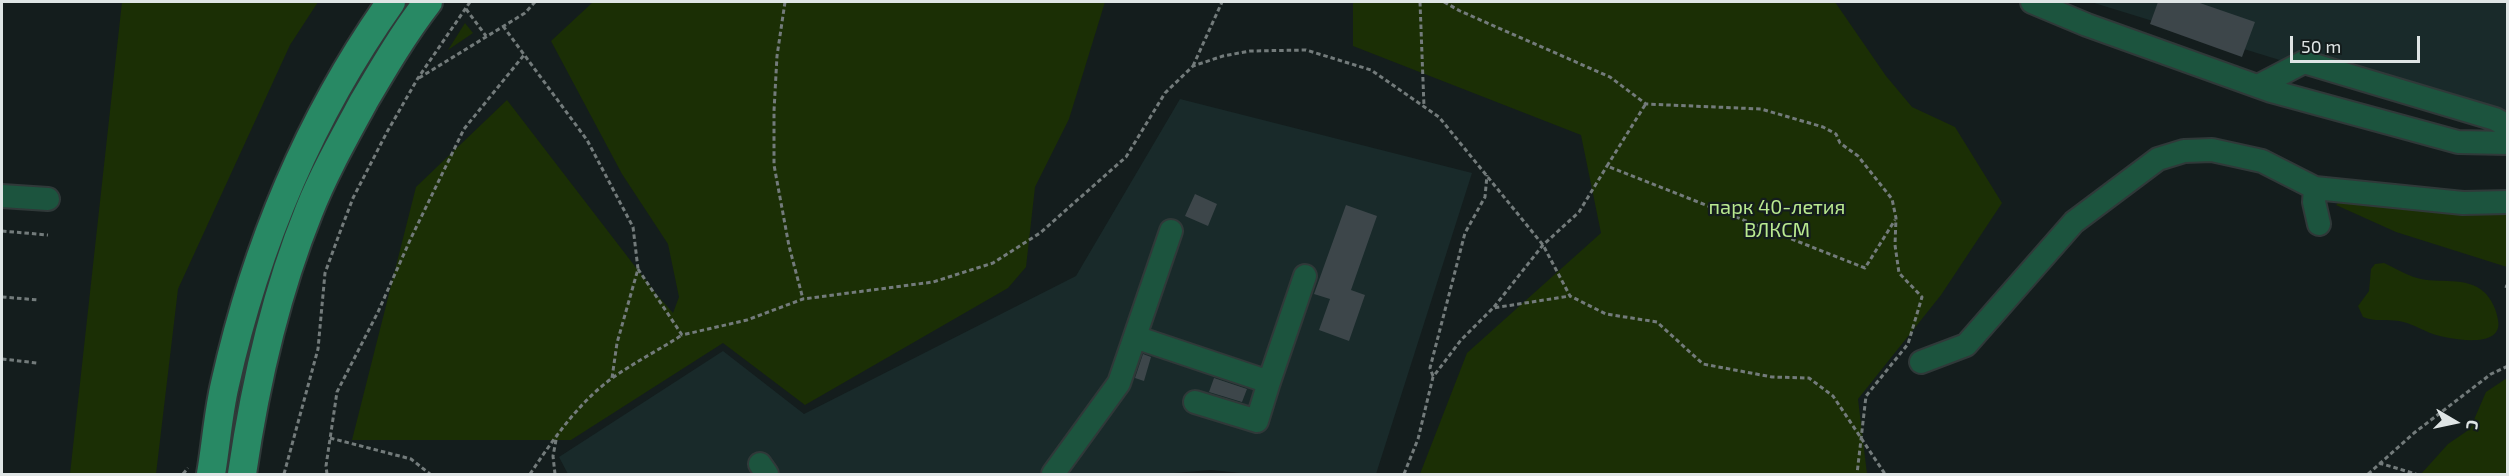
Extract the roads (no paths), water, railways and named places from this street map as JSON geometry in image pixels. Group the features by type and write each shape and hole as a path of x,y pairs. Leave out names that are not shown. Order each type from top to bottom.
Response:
{"main road":[{"path":"211,474 224,386 246,298 274,218 311,132 358,48 391,2"},
{"path":"243,474 263,356 285,279 309,209 380,74 428,2"}],"lane":[{"path":"2032,2 2087,25 2258,86 2362,117 2457,142 2508,143"},
{"path":"2258,86 2304,62 2495,119 2508,126"},
{"path":"1921,363 1966,345 2074,222 2158,159 2184,151 2212,150 2262,161 2315,188 2463,203 2508,202"},
{"path":"2315,188 2314,202 2319,224"},
{"path":"2,196 48,199"},
{"path":"1053,474 1119,383 1171,231"},
{"path":"1195,402 1257,421 1305,276"},
{"path":"1135,338 1269,382"}],"park label":[{"name":"парк 40-летия ВЛКСМ","path":"1777,218"}]}
